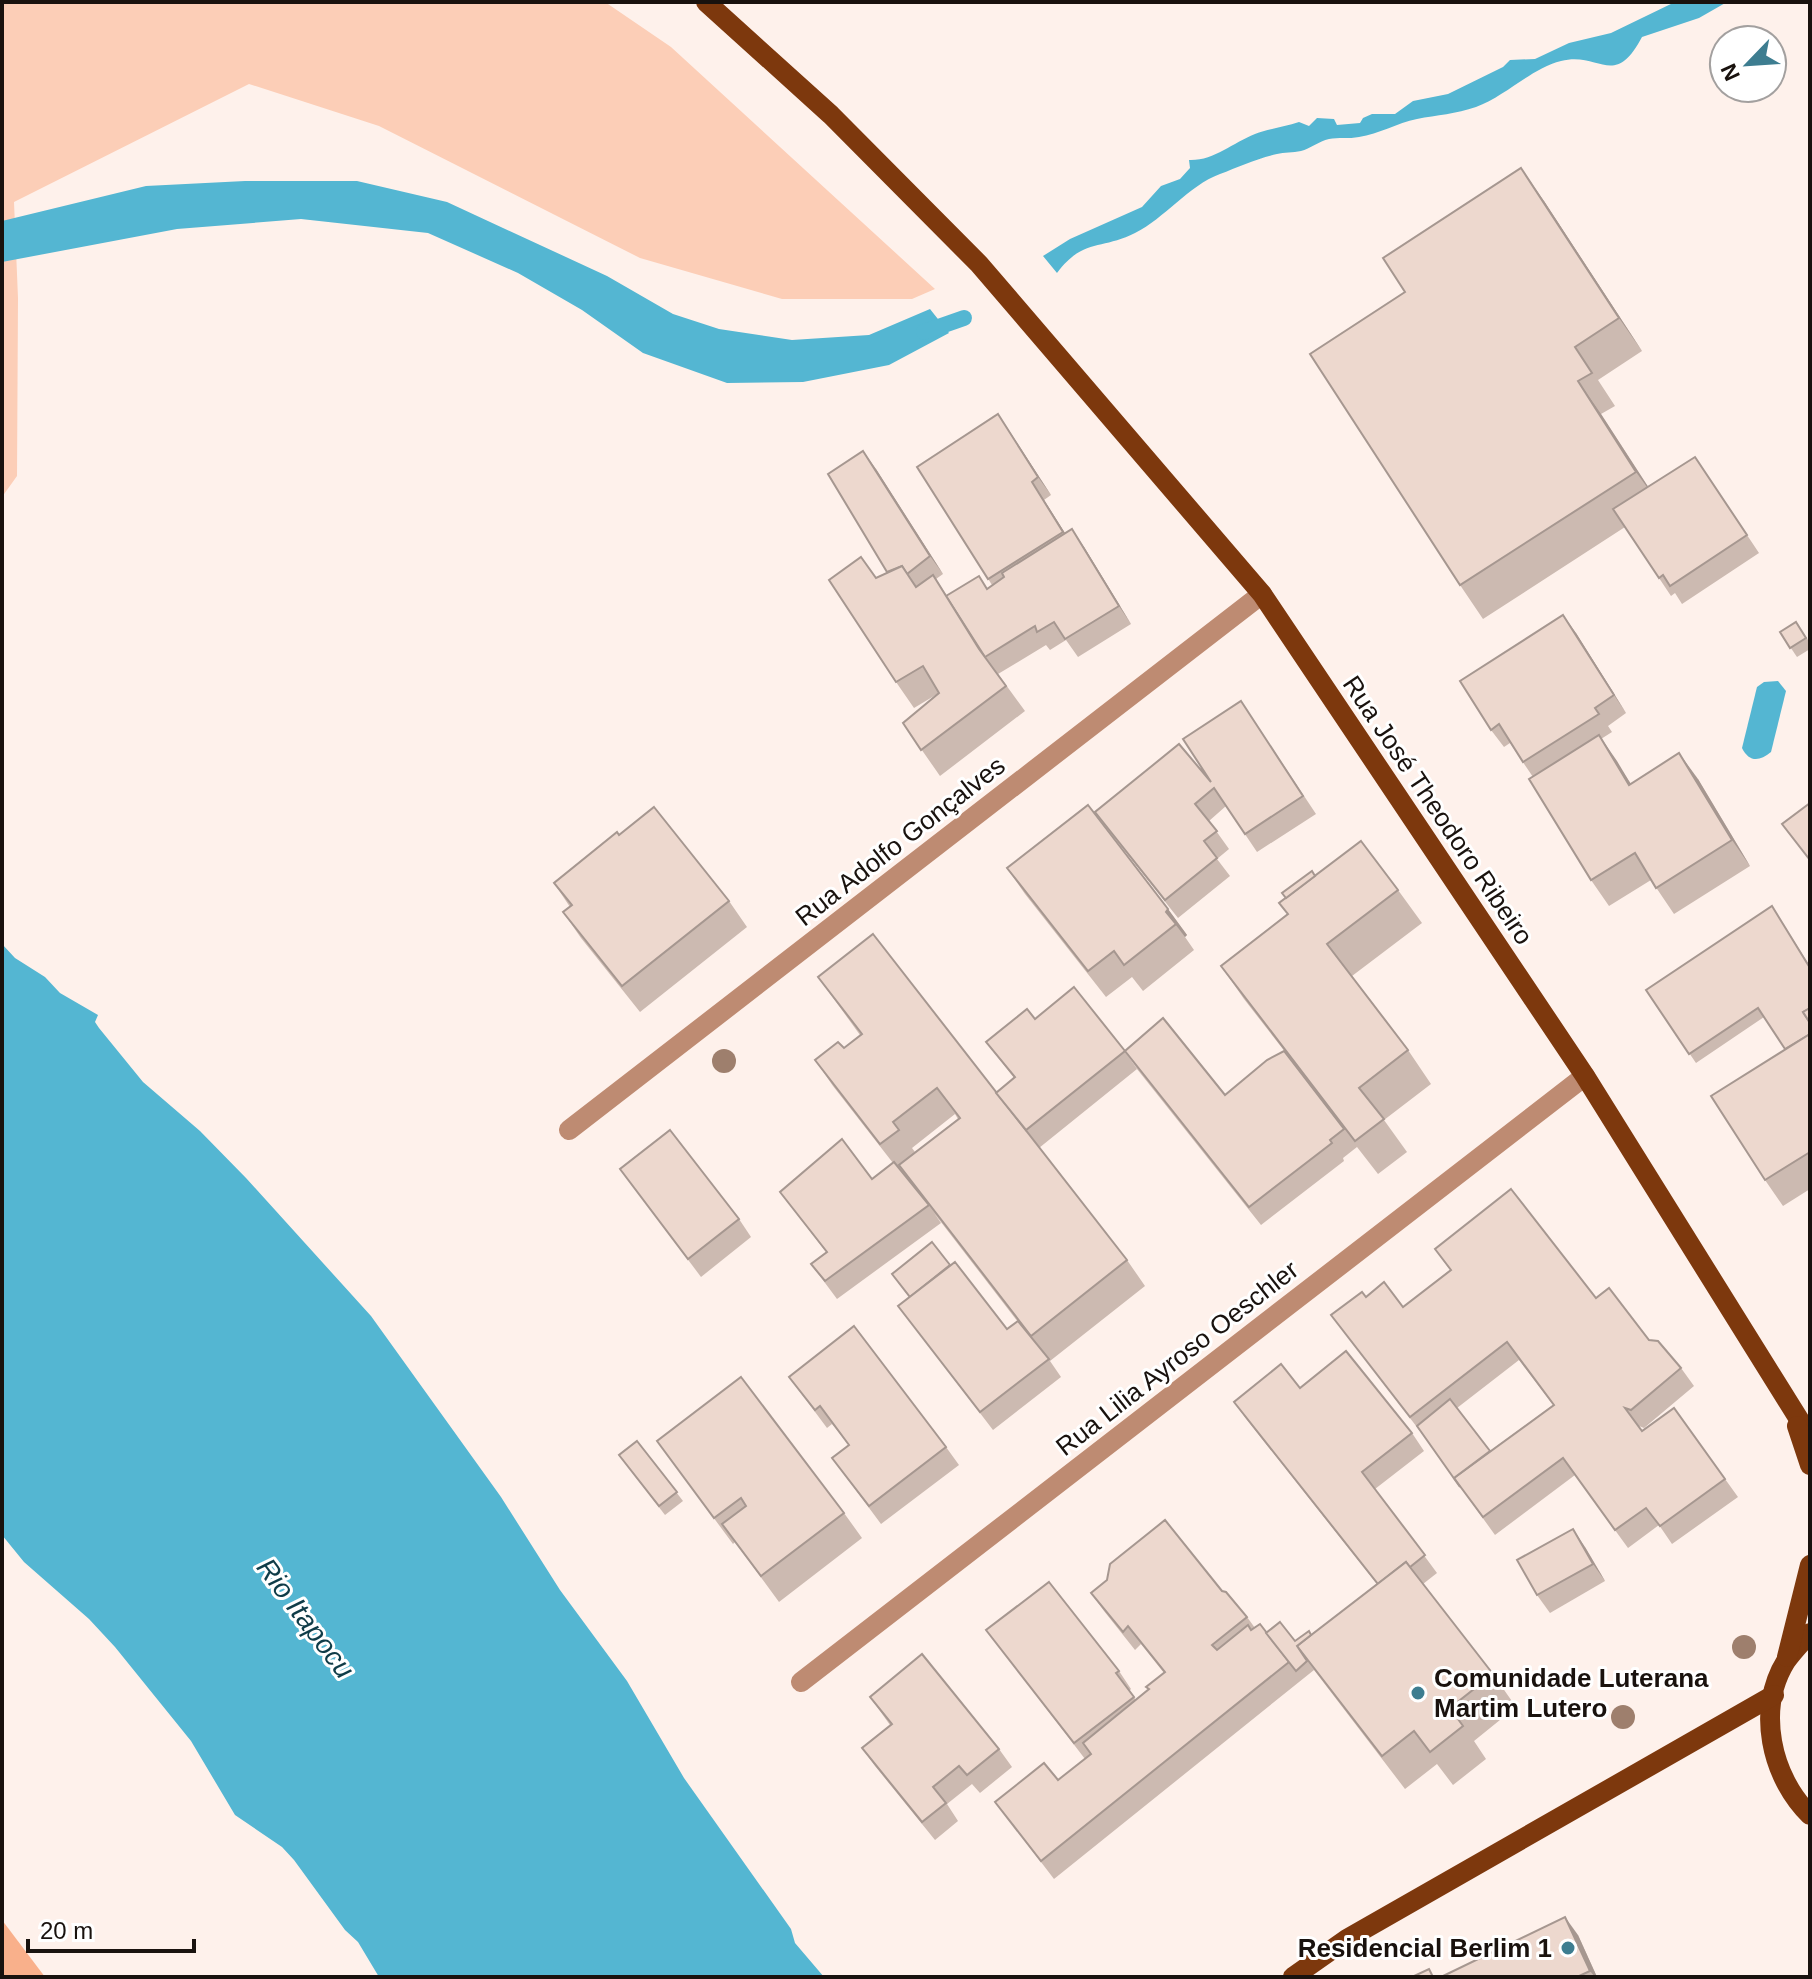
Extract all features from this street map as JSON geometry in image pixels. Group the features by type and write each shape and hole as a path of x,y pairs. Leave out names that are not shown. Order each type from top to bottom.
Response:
{"main road":[{"name":"Rua José Theodoro Ribeiro","path":"706,2 831,115 995,282 1262,594 1585,1076 1810,1437"},
{"name":"Rua José Theodoro Ribeiro","path":"1789,1403 1810,1465"},
{"path":"1810,1565 1770,1710 1771,1733 1783,1780 1810,1815"},
{"path":"1786,1661 1810,1633"},
{"path":"1297,1975 1347,1939 1774,1695"}],"street":[{"name":"Rua Adolfo Gonçalves","path":"569,1130 1262,594"},
{"name":"Rua Lilia Ayroso Oeschler","path":"801,1682 1585,1076"}],"shaded area":[{"path":"2,2 605,2 671,47 935,289 912,299 782,299 640,258 379,126 249,84 14,202 18,298 17,476 2,497"},
{"path":"2,1920 45,1977 2,1977"}],"water":[{"path":"1675,2 1727,2 1699,18 1642,37 1623,62 1606,65 1575,59 1561,61 1476,107 1410,121 1366,136 1329,139 1298,152 1280,153 1220,174 1197,186 1146,227 1123,238 1084,249 1057,273 1043,256 1070,239 1142,207 1161,186 1180,179 1190,168 1189,160 1207,158 1255,134 1299,122 1309,126 1317,118 1334,119 1337,125 1360,123 1372,114 1395,114 1413,101 1448,94 1503,67 1510,60 1535,59 1569,43 1611,33"},
{"path":"245,181 357,181 447,202 607,276 673,314 719,329 792,340 869,335 930,309 949,333 889,365 803,382 727,383 643,353 582,310 518,273 428,233 301,219 177,229 2,262 2,221 146,186"},
{"path":"1778,681 1786,691 1771,752 1762,758 1751,758 1742,748 1757,687 1764,682"},
{"name":"Rio Itapocu","path":"2,944 15,958 45,977 60,993 98,1015 95,1022 99,1028 143,1082 200,1131 246,1178 371,1316 501,1497 560,1590 627,1681 684,1778 791,1929 795,1943 824,1977 379,1977 358,1942 345,1930 294,1860 282,1847 235,1815 191,1741 115,1647 89,1619 24,1562 2,1535"}],"building":[{"path":"1521,168 1619,318 1575,347 1592,373 1578,381 1636,472 1460,585 1310,354 1405,292 1383,258"},
{"path":"998,414 1038,477 1032,482 1063,532 988,579 917,467"},
{"path":"863,451 930,556 907,574 902,566 887,572 828,474"},
{"path":"1695,457 1747,535 1670,586 1663,575 1659,578 1613,509"},
{"path":"1072,529 1119,606 1065,639 1054,622 1037,632 1035,626 985,657 946,596 979,576 987,589 1004,577 1002,573"},
{"path":"861,557 876,578 902,566 916,587 933,575 1006,686 921,750 903,723 939,693 923,666 896,682 829,580"},
{"path":"1563,615 1614,695 1595,708 1599,714 1523,762 1499,724 1491,730 1460,681"},
{"path":"1796,622 1806,638 1790,648 1780,632"},
{"path":"1241,701 1303,796 1245,834 1214,788 1195,804 1217,831 1204,841 1217,858 1165,900 1095,812 1179,744 1211,782 1183,739"},
{"path":"1599,735 1629,785 1679,753 1732,840 1656,888 1635,853 1591,880 1529,779"},
{"path":"1810,803 1810,860 1782,824"},
{"path":"1088,805 1168,909 1166,912 1176,924 1124,965 1114,951 1088,971 1007,868"},
{"path":"654,807 729,901 622,986 563,912 572,905 554,883 617,832 619,835"},
{"path":"1361,841 1398,890 1327,944 1408,1050 1359,1088 1384,1119 1355,1141 1221,966 1288,914 1279,903"},
{"path":"1312,871 1315,876 1286,898 1282,893"},
{"path":"1772,906 1810,968 1810,1008 1803,1012 1810,1023 1810,1034 1785,1049 1758,1008 1689,1054 1646,990"},
{"path":"873,934 1127,1260 1031,1336 899,1165 960,1118 937,1088 893,1122 899,1130 880,1144 815,1060 838,1042 844,1048 862,1034 818,977"},
{"path":"1074,987 1125,1051 1026,1130 996,1093 1015,1077 986,1042 1027,1009 1035,1019"},
{"path":"1810,1008 1810,1023 1803,1012"},
{"path":"1163,1018 1225,1095 1267,1060 1284,1051 1344,1129 1330,1140 1332,1143 1249,1207 1125,1051"},
{"path":"1810,1034 1810,1152 1765,1180 1711,1096"},
{"path":"670,1130 739,1219 688,1259 620,1169"},
{"path":"842,1139 872,1179 894,1162 929,1205 825,1281 811,1264 827,1252 780,1192"},
{"path":"1511,1189 1596,1298 1609,1288 1649,1340 1658,1341 1681,1368 1631,1410 1625,1408 1642,1431 1674,1408 1725,1479 1660,1526 1646,1508 1615,1530 1563,1458 1483,1517 1454,1478 1554,1405 1507,1342 1410,1417 1331,1315 1362,1292 1366,1297 1384,1282 1403,1307 1451,1270 1435,1249"},
{"path":"932,1242 950,1265 910,1297 892,1274"},
{"path":"955,1262 1007,1329 1018,1321 1049,1359 980,1412 898,1306"},
{"path":"854,1326 946,1447 869,1506 832,1458 849,1445 820,1406 815,1410 789,1377"},
{"path":"1346,1351 1412,1433 1362,1472 1425,1555 1410,1567 1406,1562 1378,1584 1234,1402 1281,1364 1300,1388"},
{"path":"741,1377 844,1513 761,1576 722,1524 746,1506 741,1498 714,1518 657,1441"},
{"path":"1450,1399 1490,1451 1454,1478 1460,1487 1417,1426"},
{"path":"637,1441 677,1492 659,1506 619,1455"},
{"path":"1165,1520 1247,1617 1212,1645 1217,1650 1248,1625 1251,1630 1260,1624 1289,1662 1041,1861 995,1802 1044,1763 1058,1780 1091,1754 1083,1743 1165,1672 1128,1626 1123,1632 1091,1593 1107,1580 1110,1564"},
{"path":"1573,1529 1593,1564 1537,1595 1517,1560"},
{"name":"Comunidade Luterana Martim Lutero","path":"1406,1562 1493,1674 1450,1708 1463,1726 1430,1752 1414,1731 1382,1756 1297,1646"},
{"path":"1049,1582 1119,1671 1116,1673 1134,1697 1074,1743 986,1630"},
{"path":"1280,1622 1295,1641 1309,1631 1311,1635 1297,1646 1307,1661 1296,1671 1266,1633"},
{"path":"922,1654 999,1749 967,1775 959,1766 933,1787 946,1803 922,1822 862,1748 892,1724 870,1697"},
{"path":"1565,1917 1590,1971 1577,1977 1441,1977"},
{"path":"1429,1969 1433,1977 1412,1977"}],"waterway":[{"path":"924,332 964,318"}],"place":[{"name":"Comunidade Luterana Martim Lutero","path":"1418,1693"},
{"name":"Residencial Berlim 1","path":"1568,1948"}]}
